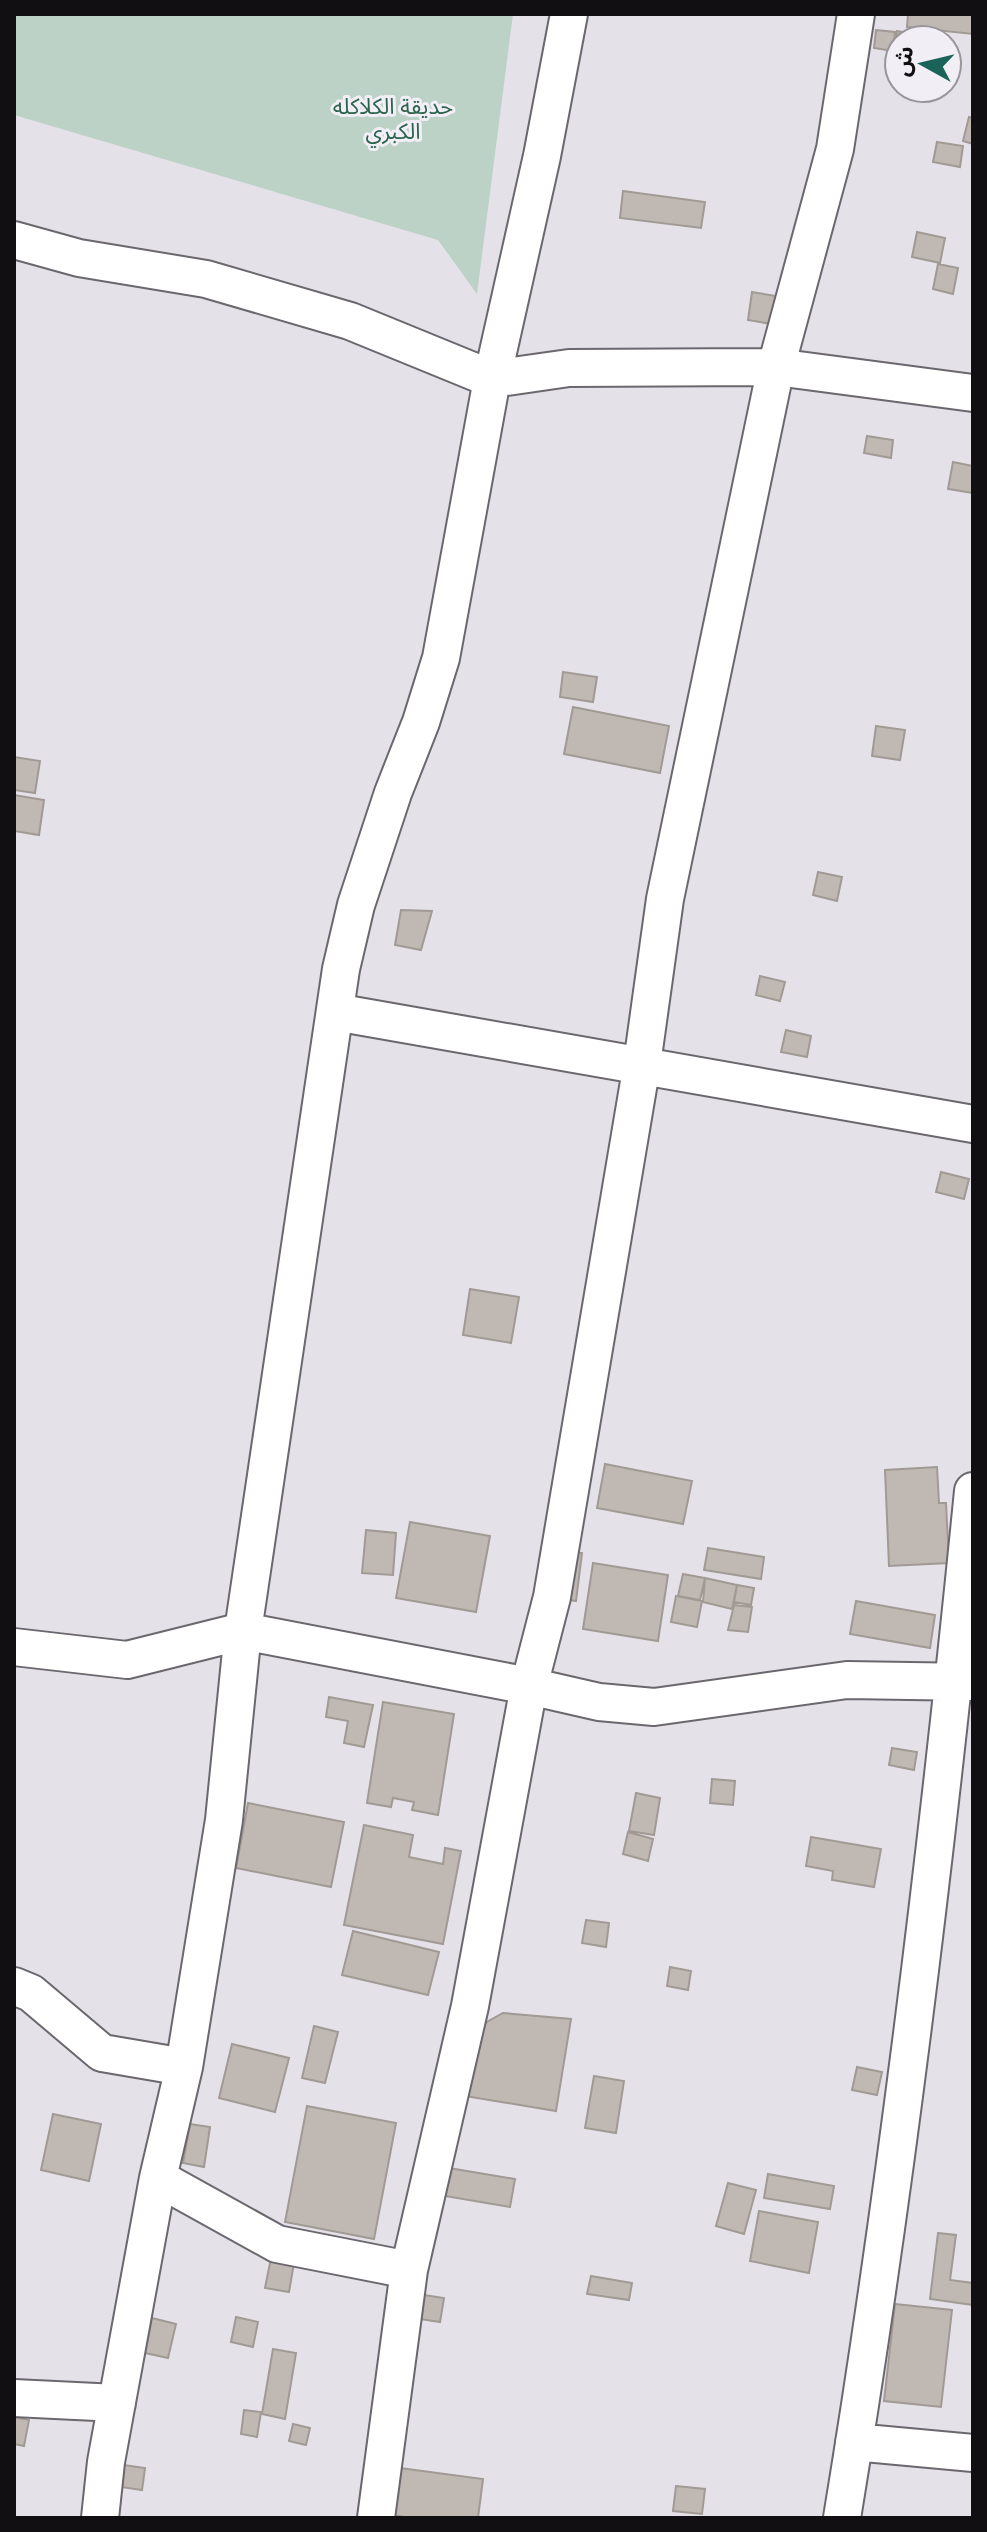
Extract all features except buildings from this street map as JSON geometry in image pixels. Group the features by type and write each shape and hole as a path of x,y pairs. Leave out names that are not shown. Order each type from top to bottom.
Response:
{"street":[{"path":"100,2518 106,2462 158,2178 184,2067 224,1820 243,1631 341,969 356,905 441,658 492,379 542,156 569,14"},
{"path":"376,2518 409,2270 470,2006 529,1686 552,1597 642,1064 665,899 776,367 835,149 856,14"},
{"path":"14,240 79,258 206,279 350,321 492,379 569,368 776,367 973,393"},
{"path":"335,1012 973,1124"},
{"path":"842,2518 964,1681 973,1491"},
{"path":"14,1647 127,1660 243,1631 599,1702 654,1707 847,1680 964,1681"},
{"path":"14,1986 31,1993 102,2053 184,2067"},
{"path":"158,2178 277,2244 409,2270"},
{"path":"14,2398 117,2403"},
{"path":"854,2442 973,2453"}],"green space":[{"name":"حديقة الكلاكله الكبري","path":"14,14 513,14 477,294 438,240 14,115"}]}
